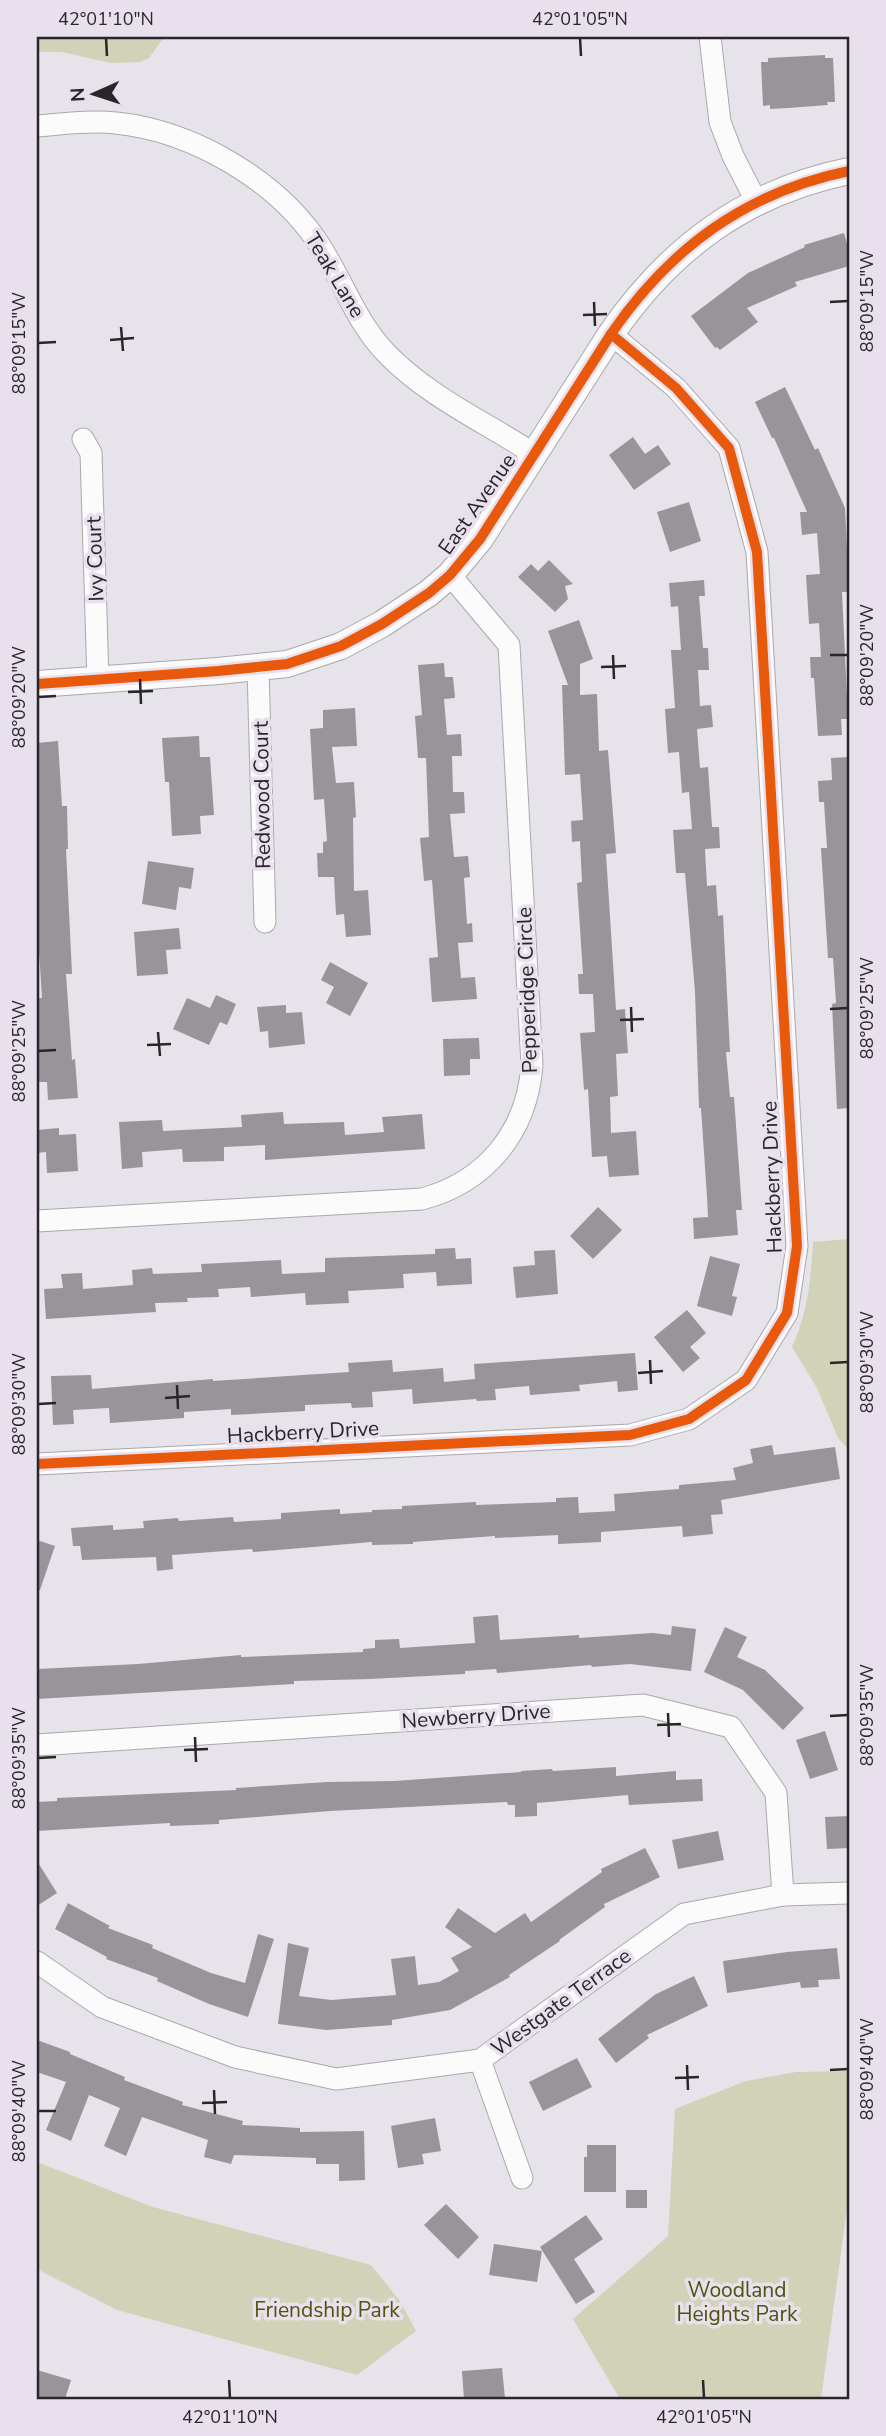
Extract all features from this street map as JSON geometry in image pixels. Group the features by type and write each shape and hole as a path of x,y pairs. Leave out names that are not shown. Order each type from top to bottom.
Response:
{"street":[{"path":"710,37 719,122 756,201"},
{"name":"Teak Lane","path":"37,126 98,122 134,125 201,148 246,172 276,196 305,226 323,249 365,327 396,363 432,391 534,454"},
{"name":"East Avenue","path":"37,684 258,668 296,662 341,646 399,613 450,575 480,540 611,334 645,287 709,231 756,201 806,182 849,171"},
{"name":"Hackberry Drive","path":"37,1464 629,1435 689,1419 746,1380 787,1313 797,1246 757,552 729,448 676,388 611,334"},
{"name":"Ivy Court","path":"83,439 91,453 98,680"},
{"name":"Pepperidge Circle","path":"37,1221 409,1201 446,1192 470,1178 488,1164 510,1136 524,1107 531,1082 532,1065 509,645 450,575"},
{"name":"Redwood Court","path":"258,668 265,922"},
{"name":"Newberry Drive","path":"37,1745 643,1705 731,1727 776,1793 783,1895"},
{"name":"Westgate Terrace","path":"37,1962 102,2007 248,2060 335,2079 480,2060 684,1914 783,1895 849,1893"},
{"path":"480,2060 522,2178"}],"green space":[{"path":"37,37 164,37 149,58 140,62 111,63 62,52 37,52"},
{"path":"849,1239 849,1450 838,1438 817,1388 792,1347 808,1295 813,1242"},
{"name":"Woodland Heights Park","path":"849,2071 849,2194 821,2399 620,2399 573,2319 668,2236 675,2109 746,2081 796,2072"},
{"name":"Friendship Park","path":"37,2162 153,2207 371,2265 400,2301 416,2331 357,2375 117,2310 37,2269"}],"building":[{"path":"825,55 825,58 833,58 835,102 827,102 828,105 770,109 770,105 763,106 761,62 768,62 768,58"},
{"path":"844,233 849,266 795,282 797,286 747,308 758,322 720,350 715,348 691,316 748,273 805,247 804,245"},
{"path":"785,387 815,450 818,448 845,508 849,592 842,592 848,719 841,719 842,735 818,736 810,657 821,657 819,623 809,624 806,575 820,574 817,533 802,535 800,512 807,512 755,402"},
{"path":"633,437 645,454 658,445 671,464 634,490 609,455"},
{"path":"689,502 701,541 670,552 657,512"},
{"path":"549,560 573,584 565,586 568,599 555,612 518,577 531,564 538,571"},
{"path":"704,580 705,596 699,596 703,648 708,648 709,670 698,670 700,706 711,705 713,727 697,729 700,768 708,767 712,827 719,827 720,848 705,849 707,886 716,885 718,916 723,915 730,1052 726,1052 730,1097 734,1097 742,1210 736,1210 738,1235 694,1239 693,1218 708,1217 707,1197 685,873 676,873 673,830 692,829 689,792 682,793 679,752 668,753 665,709 675,708 671,650 681,650 678,606 671,607 669,583"},
{"path":"579,620 593,659 580,664 580,695 597,694 599,751 608,750 616,853 606,854 616,1010 625,1009 628,1053 616,1054 618,1096 610,1097 611,1133 636,1131 639,1175 609,1177 607,1156 592,1157 588,1089 584,1090 580,1033 595,1032 593,994 579,994 578,974 583,974 577,883 582,882 580,841 572,842 571,821 583,820 580,774 565,775 562,685 568,685 548,631"},
{"path":"444,663 445,677 453,677 455,698 444,699 447,735 461,734 462,756 452,756 453,792 464,792 465,813 450,814 454,857 468,856 470,877 464,878 467,924 472,923 473,942 458,943 461,978 475,977 477,999 432,1002 429,958 438,957 432,880 424,881 420,838 429,837 426,758 418,758 415,716 422,715 418,665"},
{"path":"355,708 357,746 332,747 336,783 354,782 354,891 368,890 371,935 346,937 344,914 336,915 334,877 318,877 317,853 323,853 323,842 327,841 324,799 314,800 310,729 323,728 323,710"},
{"path":"199,736 200,757 210,757 214,815 200,816 201,834 172,836 169,782 165,782 162,738"},
{"path":"58,741 62,806 67,806 66,849 72,974 66,974 72,1060 75,1059 78,1098 48,1100 47,1082 37,1082 37,998 42,998 39,951 37,952 37,743"},
{"path":"849,757 849,1108 837,1109 832,1004 836,1003 833,958 828,958 821,848 827,848 824,802 819,802 818,781 832,780 831,758"},
{"path":"148,861 194,868 191,889 179,887 176,910 142,904"},
{"path":"179,928 181,949 166,950 168,974 137,976 134,932"},
{"path":"330,962 368,983 350,1016 326,1003 334,987 321,980"},
{"path":"216,995 236,1004 227,1025 220,1022 209,1045 173,1029 187,998 210,1008"},
{"path":"286,1005 286,1013 302,1012 305,1044 269,1048 268,1031 260,1032 257,1007"},
{"path":"479,1038 480,1059 470,1059 470,1075 444,1076 443,1039"},
{"path":"283,1112 284,1124 344,1122 345,1135 384,1132 382,1117 422,1114 425,1149 265,1160 265,1145 224,1147 224,1161 183,1162 182,1149 142,1152 143,1167 122,1169 119,1122 162,1120 163,1131 242,1127 241,1115"},
{"path":"59,1128 59,1135 76,1134 78,1171 47,1173 46,1152 37,1153 37,1130"},
{"path":"598,1207 622,1230 593,1259 570,1236"},
{"path":"455,1248 456,1259 471,1258 472,1284 437,1286 436,1272 403,1274 404,1288 348,1291 349,1303 306,1305 305,1293 251,1297 250,1287 218,1289 219,1297 155,1303 156,1312 46,1319 44,1289 63,1288 61,1274 82,1273 83,1289 133,1285 132,1270 152,1268 153,1274 202,1272 201,1264 281,1260 282,1274 325,1272 325,1258 435,1254 435,1249"},
{"path":"555,1250 558,1294 516,1298 513,1267 535,1265 534,1251"},
{"path":"710,1256 740,1264 732,1296 737,1297 732,1316 697,1306"},
{"path":"687,1310 706,1333 690,1347 700,1358 683,1372 654,1337"},
{"path":"635,1353 638,1390 618,1392 617,1381 579,1385 580,1391 530,1395 529,1386 495,1389 496,1400 413,1404 412,1389 372,1392 373,1407 352,1408 351,1403 305,1405 305,1411 231,1415 231,1409 184,1412 184,1418 110,1423 109,1408 73,1410 74,1424 53,1425 51,1376 91,1375 92,1389 349,1372 348,1363 392,1360 393,1372 443,1368 444,1382 475,1379 474,1364"},
{"path":"772,1445 774,1455 835,1447 840,1479 721,1500 723,1514 711,1515 713,1534 683,1537 682,1526 601,1532 601,1542 558,1544 558,1535 495,1536 413,1544 372,1545 372,1542 253,1552 252,1549 172,1555 173,1569 157,1571 156,1557 82,1560 80,1546 73,1546 71,1528 113,1525 113,1530 144,1528 143,1521 178,1518 179,1521 233,1517 234,1522 281,1519 281,1513 340,1509 340,1514 402,1509 402,1506 556,1502 556,1498 578,1497 579,1513 615,1511 614,1494 679,1489 679,1485 736,1480 733,1468 753,1463 750,1449"},
{"path":"37,1540 55,1546 40,1590 37,1590"},
{"path":"498,1615 500,1640 579,1635 579,1638 652,1633 671,1635 672,1626 696,1629 691,1671 630,1664 497,1673 496,1669 465,1671 465,1674 294,1681 294,1684 37,1699 37,1669 241,1655 363,1652 363,1649 375,1648 375,1640 399,1639 400,1648 475,1643 473,1617"},
{"path":"725,1627 747,1637 737,1657 765,1670 804,1708 783,1730 743,1690 704,1672"},
{"path":"825,1731 838,1770 810,1779 796,1740"},
{"path":"616,1767 616,1776 676,1771 676,1780 702,1779 703,1801 629,1805 628,1795 537,1803 537,1816 515,1817 515,1805 508,1805 507,1802 330,1811 219,1820 219,1824 170,1826 170,1823 37,1831 37,1802 57,1801 57,1798"},
{"path":"849,1816 849,1848 827,1849 825,1817"},
{"path":"718,1831 724,1860 678,1869 672,1840"},
{"path":"645,1848 660,1877 604,1904 605,1907 509,1975 510,1977 450,2010 392,2020 392,2025 326,2030 278,2024 288,1943 309,1948 299,1996 331,2000 396,1995 391,1959 415,1956 418,1985 439,1982 459,1971 451,1958 472,1947 445,1927 458,1908 495,1933 525,1913 531,1922 602,1872 601,1869"},
{"path":"37,1861 57,1893 37,1906"},
{"path":"68,1903 110,1926 108,1928 153,1945 152,1948 211,1973 245,1983 258,1934 274,1939 248,2017 209,2004 157,1981 158,1978 106,1959 107,1957 55,1929"},
{"path":"837,1948 840,1979 818,1980 819,1987 801,1988 800,1982 727,1993 723,1961"},
{"path":"694,1976 708,2006 647,2035 649,2038 616,2063 598,2039 656,1994"},
{"path":"37,2040 125,2077 124,2080 183,2102 182,2105 243,2121 242,2125 300,2128 300,2132 364,2131 365,2180 339,2181 339,2164 316,2164 316,2158 234,2155 231,2164 204,2157 208,2140 142,2117 126,2156 104,2146 120,2108 89,2095 71,2141 46,2130 66,2082 37,2072"},
{"path":"577,2058 592,2087 543,2111 529,2082"},
{"path":"435,2118 441,2151 422,2154 424,2164 398,2168 391,2126"},
{"path":"587,2145 616,2145 616,2192 584,2192 584,2157 587,2157"},
{"path":"626,2190 647,2190 647,2208 626,2208"},
{"path":"446,2204 479,2237 458,2259 424,2225"},
{"path":"586,2215 603,2239 574,2259 595,2292 576,2304 540,2247"},
{"path":"494,2244 542,2251 537,2282 489,2275"},
{"path":"502,2368 505,2398 464,2399 462,2371"},
{"path":"37,2370 71,2380 65,2399 37,2399"}],"cycle path":[{"path":"37,684 287,664 341,646 382,624 429,593 450,575 480,539 611,334 659,275 685,250 744,209 777,193 849,171"},
{"path":"37,1464 630,1435 689,1419 746,1380 787,1313 797,1246 757,552 729,448 676,388 611,334"}]}
